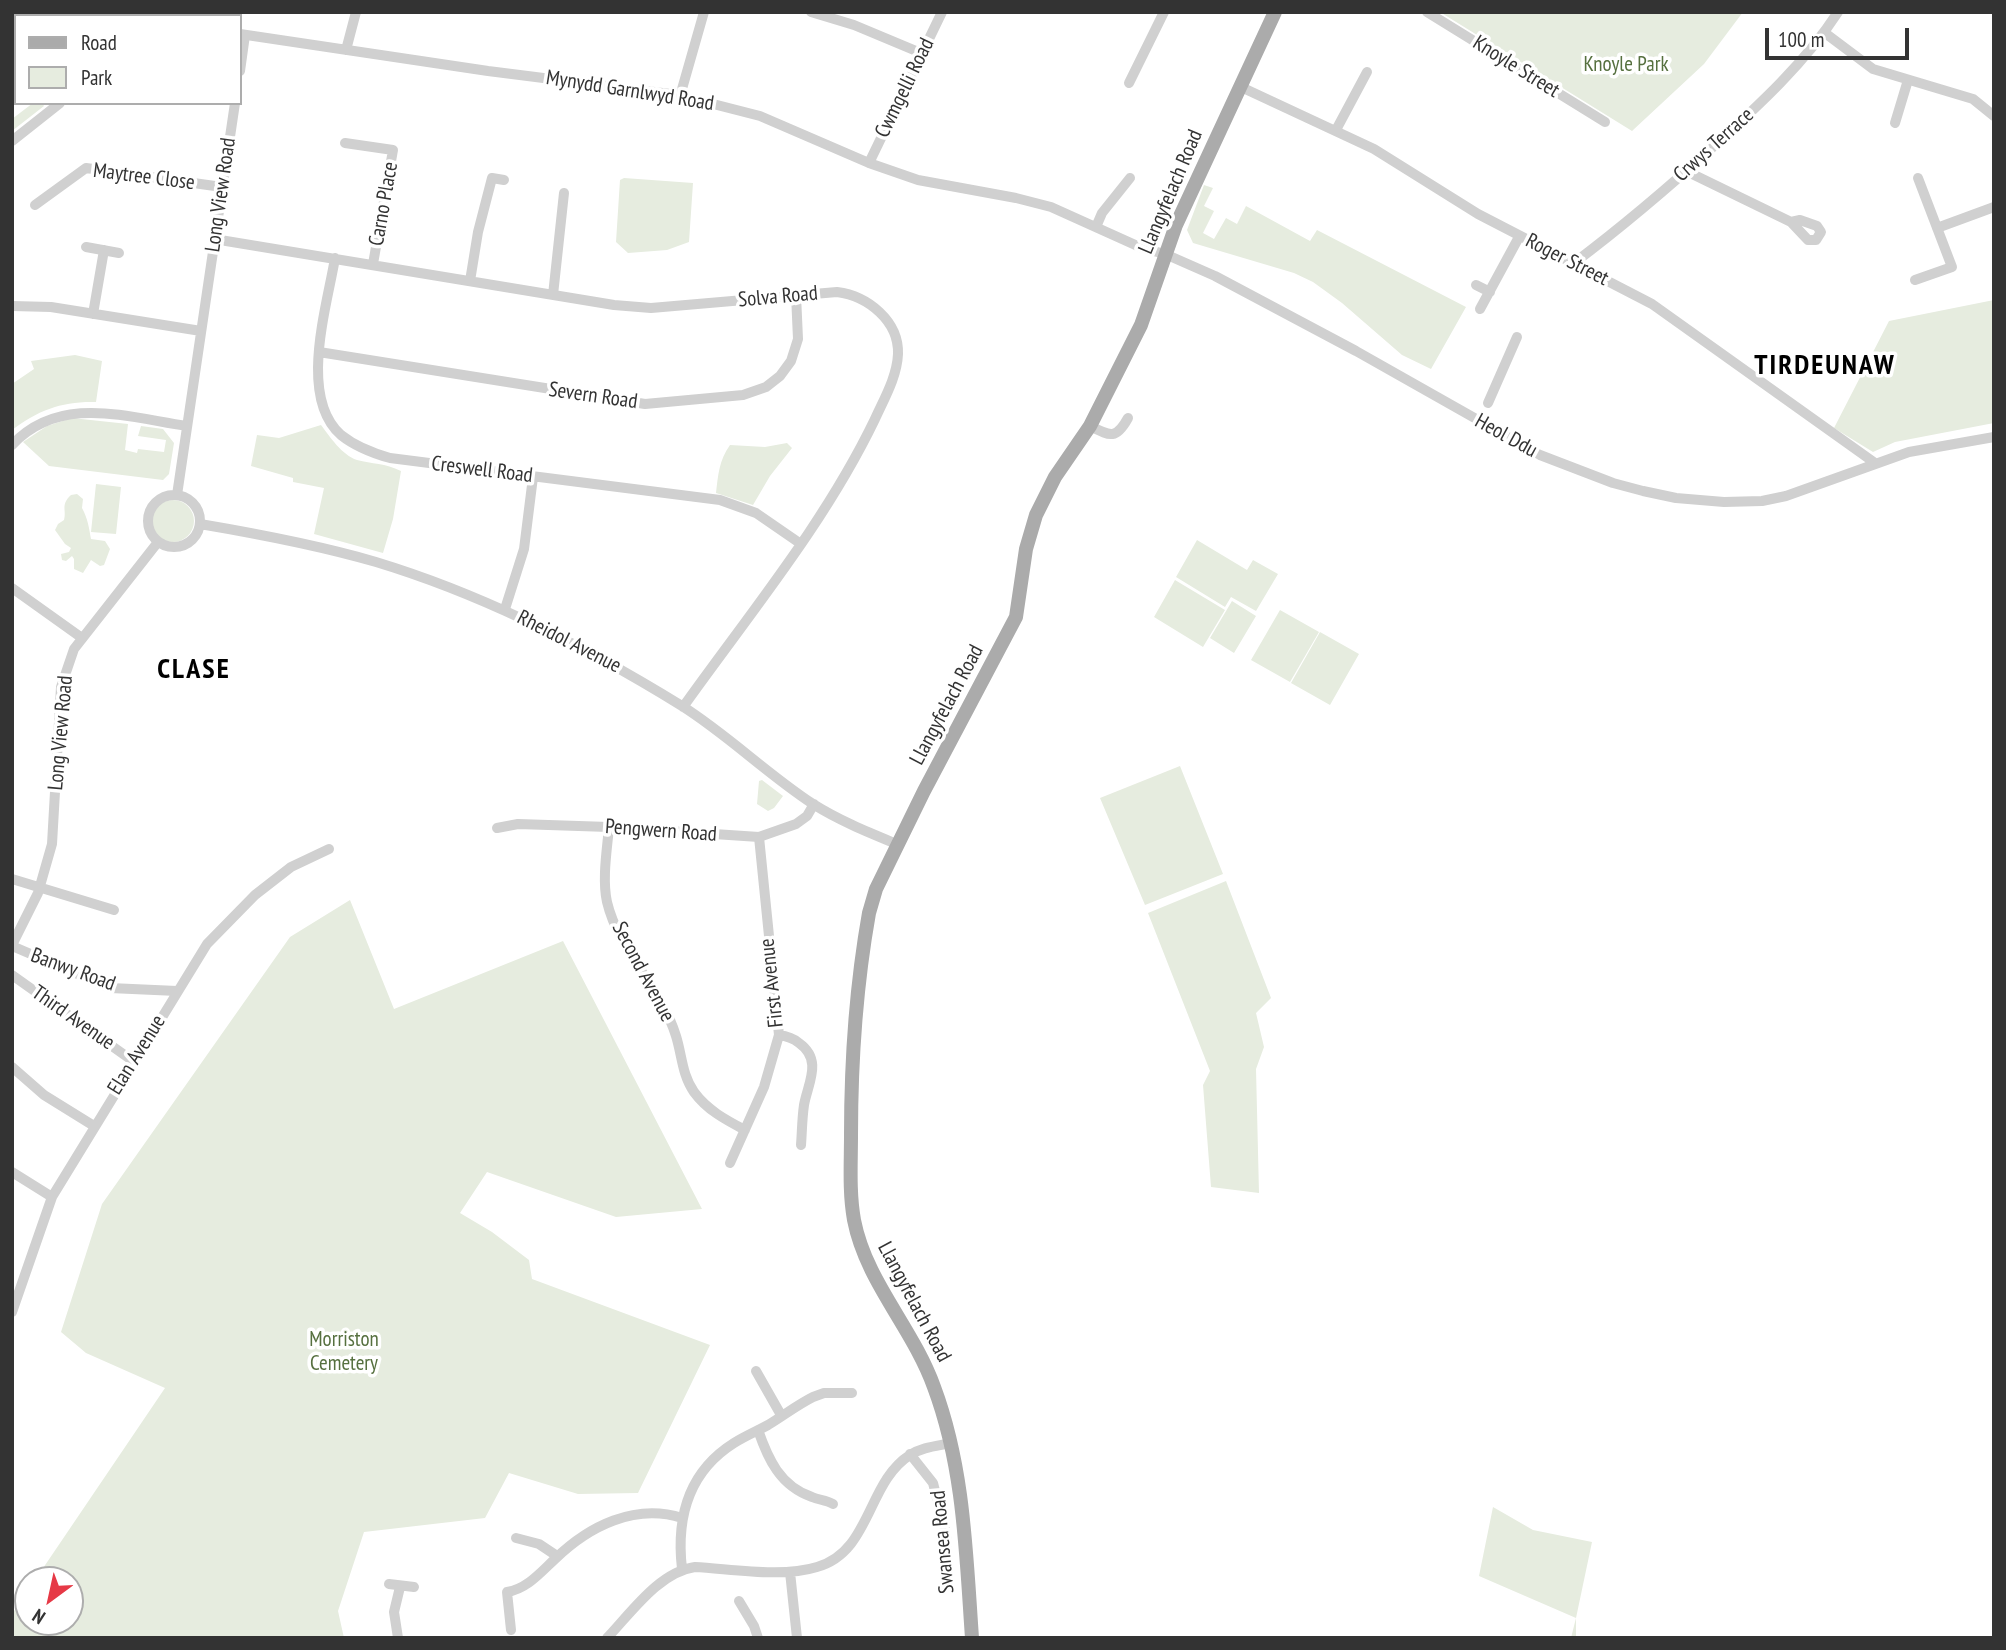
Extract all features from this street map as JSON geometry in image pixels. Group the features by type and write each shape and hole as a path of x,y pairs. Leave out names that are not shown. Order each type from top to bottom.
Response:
{"main road":[{"name":"Llangyfelach Road","path":"951,1443 935,1387 917,1346 863,1254 851,1194 851,1071 865,936 876,889 1016,617 1026,549 1044,495 1090,426 1141,325 1176,225 1275,12"},
{"name":"Swansea Road","path":"951,1443 961,1490 972,1638"}],"street":[{"path":"346,50 356,12"},
{"path":"680,96 704,12"},
{"path":"811,12 855,26 921,53"},
{"name":"Cwmgelli Road","path":"869,163 942,12"},
{"path":"1129,83 1164,12"},
{"name":"Crwys Terrace","path":"1574,262 1686,171 1774,89 1825,33 1838,12"},
{"name":"Knoyle Street","path":"1430,13 1605,122"},
{"path":"1825,33 1873,69 1973,99 1994,116"},
{"name":"Mynydd Garnlwyd Road","path":"242,34 680,96 760,116 869,163 918,180 1051,207 1142,248 1165,254"},
{"path":"1336,130 1367,72"},
{"path":"1895,122 1908,80"},
{"name":"Roger Street","path":"1241,87 1374,149 1478,214 1652,304 1875,463"},
{"path":"12,141 57,105"},
{"name":"Long View Road","path":"177,495 234,105"},
{"name":"Carno Place","path":"345,143 393,150 373,264"},
{"name":"Maytree Close","path":"35,205 86,167 222,187"},
{"path":"1686,171 1791,222"},
{"path":"470,281 478,232 492,178 503,180"},
{"path":"1096,227 1102,213 1130,178"},
{"path":"1915,280 1952,267 1918,178"},
{"path":"553,295 564,193"},
{"path":"1937,228 1994,207"},
{"path":"1480,309 1520,236"},
{"name":"Solva Road","path":"214,239 614,305 651,308 837,292 858,297 886,318 892,329 898,353 895,372 860,450 830,503 683,707"},
{"path":"86,247 119,253"},
{"path":"93,314 104,250"},
{"name":"Heol Ddu","path":"1165,254 1215,276 1356,351 1540,455 1613,483 1676,498 1724,502 1762,501 1786,496 1875,463 1944,444 1994,438"},
{"name":"Creswell Road","path":"335,258 317,374 327,415 340,433 362,450 390,458 720,500 756,513 801,544"},
{"path":"1476,285 1490,292"},
{"name":"Severn Road","path":"319,352 645,404 743,395 766,387 780,376 791,361 798,339 796,295"},
{"path":"12,306 51,307 201,331"},
{"path":"1488,403 1517,337"},
{"path":"12,445 38,424 58,415 72,413 99,413 187,426"},
{"path":"1090,426 1106,434 1113,434 1122,428 1128,418"},
{"path":"505,609 524,549 533,477"},
{"path":"177,495 193,503 199,512 200,524 193,539 183,546 171,547 158,542 150,533 148,515 160,498 177,495"},
{"name":"Rheidol Avenue","path":"200,524 321,547 377,562 505,609 601,657 707,722 814,804 899,845"},
{"name":"Long View Road","path":"12,946 40,886 52,844 61,687 74,649 158,542"},
{"path":"12,588 82,638"},
{"name":"Pengwern Road","path":"496,828 518,824 609,827 759,837 796,824 807,816 814,804"},
{"name":"Second Avenue","path":"609,827 607,900 620,937 668,1017 676,1035 685,1077 693,1091 718,1115 745,1130"},
{"name":"First Avenue","path":"730,1163 764,1087 779,1035 759,837"},
{"name":"Elan Avenue","path":"12,1312 52,1197 206,944 255,895 291,867 329,849"},
{"path":"12,879 114,911"},
{"name":"Banwy Road","path":"12,946 110,988 177,991"},
{"name":"Third Avenue","path":"12,975 133,1061"},
{"path":"779,1035 805,1047 811,1057 812,1074 804,1107 802,1145"},
{"path":"12,1067 44,1095 94,1126"},
{"path":"12,1172 52,1197"},
{"path":"756,1371 781,1415"},
{"path":"682,1569 680,1533 687,1500 700,1475 716,1457 792,1407 824,1393 852,1393"},
{"path":"758,1430 772,1465 782,1479 811,1497 833,1504"},
{"path":"607,1638 652,1591 682,1569 695,1567 790,1572 819,1567 839,1556 857,1537 886,1477 910,1454 924,1448 951,1443"},
{"path":"910,1454 933,1482 946,1533 948,1579"},
{"path":"511,1630 508,1592 526,1584 575,1542 612,1521 648,1512 665,1512 682,1518"},
{"path":"516,1538 539,1544 557,1556"},
{"path":"790,1572 797,1638"},
{"path":"398,1638 394,1586 414,1587"},
{"path":"739,1601 758,1638"}],"green space":[{"path":"140,12 208,12 207,14 137,14"},
{"name":"Knoyle Park","path":"1440,12 1743,12 1704,64 1632,131"},
{"path":"30,105 44,106 12,131 12,119"},
{"path":"624,178 693,183 689,242 667,250 628,253 616,242 620,180"},
{"path":"1204,185 1213,188 1204,206 1214,211 1203,233 1214,239 1226,218 1237,224 1246,206 1310,241 1317,230 1466,307 1431,369 1402,355 1342,303 1313,282 1294,273 1193,243 1187,230"},
{"path":"1994,300 1994,423 1895,442 1873,452 1834,428 1889,321"},
{"path":"75,355 102,361 96,402 51,408 12,430 12,384 34,369 31,361"},
{"path":"72,418 128,424 125,450 137,453 138,449 164,452 166,440 138,436 141,426 163,429 174,443 169,474 163,480 49,466 23,442 47,426"},
{"path":"321,425 352,458 401,471 393,519 383,553 314,534 324,488 293,482 293,478 251,466 257,435 279,438"},
{"path":"787,443 792,448 770,476 753,505 716,493 721,462 730,445 765,447"},
{"path":"96,484 121,487 116,534 91,532"},
{"path":"77,494 83,499 82,508 91,539 105,541 110,549 104,565 100,566 91,560 83,573 74,569 72,556 66,561 62,560 61,554 69,552 71,548 55,530 64,520 66,502 71,495"},
{"path":"173,500 188,506 194,521 188,536 173,542 158,536 152,521 158,506"},
{"path":"1197,540 1247,570 1253,560 1278,574 1256,611 1231,597 1225,607 1176,577"},
{"path":"1175,580 1225,610 1203,647 1154,617"},
{"path":"1232,601 1256,616 1234,653 1210,638"},
{"path":"1280,610 1319,632 1290,682 1251,660"},
{"path":"1320,632 1359,654 1330,705 1291,683"},
{"path":"1180,766 1223,874 1145,905 1100,798"},
{"path":"762,780 783,796 774,808 768,811 757,804 759,781"},
{"path":"1226,881 1271,998 1256,1013 1264,1047 1256,1069 1259,1193 1211,1187 1203,1085 1210,1071 1148,913"},
{"name":"Morriston Cemetery","path":"350,900 394,1009 563,941 702,1209 616,1217 487,1172 460,1213 492,1232 529,1260 532,1279 710,1345 638,1493 578,1494 509,1473 485,1518 364,1532 338,1611 344,1638 12,1638 14,1611 14,1636 84,1636 84,1566 44,1566 165,1388 86,1353 61,1332 102,1204 290,937"},
{"path":"1493,1507 1533,1530 1592,1542 1576,1618 1479,1576"},
{"path":"1576,1618 1576,1638 1571,1638"}],"district":[{"name":"TIRDEUNAW","path":"1825,366"},
{"name":"CLASE","path":"194,670"}]}
